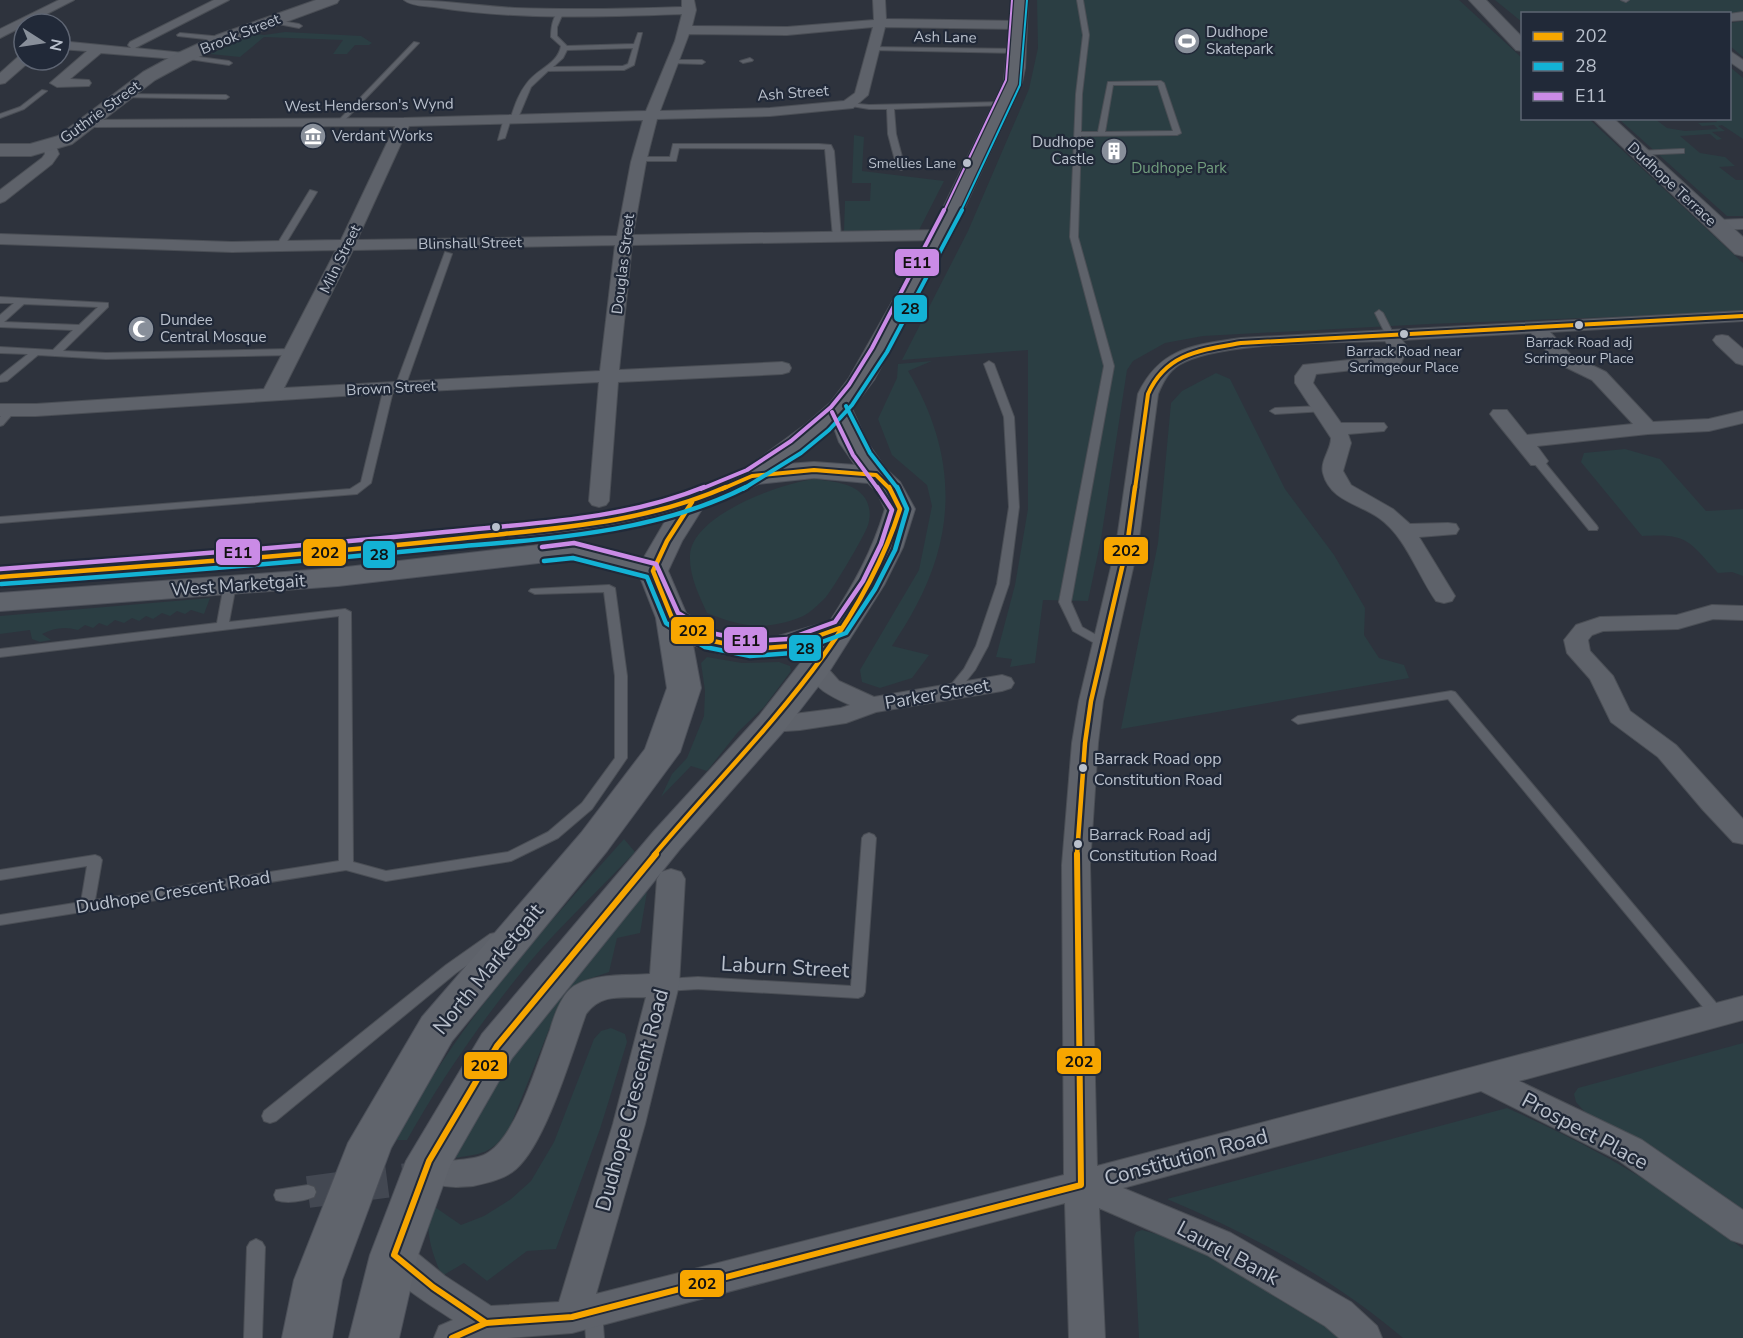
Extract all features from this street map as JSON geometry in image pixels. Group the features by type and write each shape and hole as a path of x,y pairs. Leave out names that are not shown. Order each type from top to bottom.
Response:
{"main road":[{"path":"840,628 790,646 752,649 708,640 672,618 653,571 667,541 692,502 752,476 790,451 839,409 871,363 941,235 1013,82 1018,51 1020,0"},
{"path":"374,1338 394,1255 429,1161 497,1046 667,840 771,724 815,668 869,585 888,547 900,509 890,488 876,475 853,442 839,409"},
{"path":"752,476 814,470 876,475"},
{"name":"West Marketgait","path":"0,577 342,551 554,529 651,514 692,502"},
{"name":"West Marketgait","path":"0,602 338,577 573,550 653,571"},
{"name":"North Marketgait","path":"307,1338 318,1280 370,1143 437,1029 532,912 594,842 662,752 684,688 672,618"}],"street":[{"path":"43,12 68,0"},
{"path":"134,45 222,0"},
{"name":"Brook Street","path":"184,57 223,39 331,0"},
{"path":"410,0 479,9 561,11 689,5"},
{"name":"Ash Street","path":"651,115 770,112 848,105 861,95 880,23 879,0"},
{"path":"1477,0 1520,41"},
{"name":"Douglas Street","path":"599,501 623,240 651,115 684,30 689,5"},
{"path":"684,30 787,31 880,23 1019,25"},
{"path":"72,46 184,57"},
{"path":"84,83 57,83 98,49"},
{"path":"1731,56 1743,67"},
{"name":"Guthrie Street","path":"0,198 47,161 52,154 50,147 65,141 120,96 149,76 184,57"},
{"path":"0,80 12,70"},
{"name":"West Henderson's Wynd","path":"87,123 404,122 651,115"},
{"name":"Dudhope Terrace","path":"1603,120 1743,249"},
{"name":"Miln Street","path":"272,395 347,245 404,122"},
{"path":"0,150 31,150 50,147"},
{"path":"1717,225 1743,224"},
{"name":"Blinshall Street","path":"0,239 232,247 941,235"},
{"path":"1087,1338 1081,1185 1076,865 1085,743 1103,644 1128,546 1148,394 1153,379 1165,365 1184,355 1241,343 1743,316"},
{"path":"1536,327 1564,358 1599,376 1648,428"},
{"path":"1390,335 1399,348 1393,360 1310,369 1304,376 1304,383 1341,438 1342,445 1332,464 1334,476 1340,487 1394,519 1444,596"},
{"path":"1722,340 1743,359"},
{"name":"Brown Street","path":"4,414 394,387 782,368"},
{"path":"1500,414 1538,461"},
{"path":"1522,441 1648,428 1709,425 1743,417"},
{"path":"1335,429 1377,427"},
{"path":"1403,531 1448,529"},
{"path":"1743,613 1712,612 1678,622 1600,624 1584,630 1576,640 1579,653 1601,676 1620,716 1667,752 1712,804 1743,835"},
{"name":"Parker Street","path":"815,668 830,686 871,705"},
{"name":"Parker Street","path":"771,724 800,723 846,715 871,705 1002,683"},
{"name":"Dudhope Crescent Road","path":"587,1322 629,1124 664,985 671,879"},
{"path":"448,1174 485,1169 505,1160 520,1142 572,1010 583,995 602,988 664,985"},
{"name":"Constitution Road","path":"452,1338 486,1323 587,1322 1081,1185 1730,1011"},
{"name":"Prospect Place","path":"1484,1078 1630,1150 1743,1229"},
{"name":"Laurel Bank","path":"1081,1185 1218,1244 1338,1314 1365,1338"},
{"path":"394,1255 433,1287 486,1323"}],"lane":[{"path":"1080,0 1086,35 1077,134 1074,237 1109,366 1065,602 1077,629 1103,644"},
{"path":"561,11 554,27 554,37 565,48 637,46"},
{"path":"270,21 298,26"},
{"path":"544,69 624,68 631,65 640,34"},
{"path":"180,35 223,39"},
{"path":"340,122 416,43"},
{"path":"501,138 530,83 544,69 558,60 565,48"},
{"name":"Ash Lane","path":"872,49 1018,51"},
{"path":"184,57 229,63"},
{"path":"672,62 702,62"},
{"path":"1077,134 1101,134 1177,133 1161,83 1110,83 1101,134"},
{"path":"0,116 22,108 44,92"},
{"path":"120,96 226,97"},
{"path":"848,105 1003,104"},
{"path":"890,106 892,134 901,168"},
{"path":"640,159 673,159 676,146 828,147 837,237"},
{"path":"1638,153 1681,150"},
{"path":"280,246 313,192"},
{"path":"0,520 353,492 366,483 394,387 448,254"},
{"path":"0,300 105,305 55,353"},
{"path":"0,322 22,301"},
{"path":"1379,313 1390,335"},
{"path":"0,322 81,328"},
{"path":"0,350 106,356 293,352"},
{"path":"0,379 4,379 36,352"},
{"path":"952,691 969,670 982,646 1003,584 1014,507 1009,417 989,364"},
{"path":"1275,411 1322,409"},
{"path":"1538,461 1593,528"},
{"path":"222,626 231,585"},
{"path":"0,653 345,612 346,865 386,876 511,856 553,835 587,806 621,758 621,676 609,588 535,591"},
{"path":"1298,720 1451,695 1730,1011"},
{"name":"Laburn Street","path":"664,985 698,983 858,992 869,837"},
{"path":"0,875 95,861 87,906"},
{"name":"Dudhope Crescent Road","path":"0,920 346,865"},
{"path":"270,1116 451,969 532,912"},
{"path":"282,1195 308,1192"},
{"path":"254,1338 256,1247"}],"green space":[{"name":"Dudhope Park","path":"1037,0 1459,0 1521,57 1521,120 1590,120 1743,263 1743,312 1429,324 1203,336 1165,343 1133,361 1127,370 1101,539 1088,601 1043,600 1035,663 1010,667 1012,659 996,657 1015,585 1028,509 1028,350 902,360 968,231 1029,89 1038,48"},
{"path":"1495,0 1743,0 1743,12 1731,13 1521,12 1521,21"},
{"path":"1743,21 1743,57 1731,47 1731,23"},
{"path":"285,32 361,36 372,43 355,45 347,54 333,54 343,40 264,37 240,57 210,54 255,34"},
{"path":"1731,68 1743,78 1743,139 1722,125 1718,126 1725,131 1712,132 1722,139 1717,140 1710,134 1680,136 1700,153 1725,157 1735,166 1719,167 1736,180 1743,180 1743,216 1727,216 1620,120 1656,120 1667,128 1685,131 1718,129 1714,125 1702,126 1698,123 1731,120"},
{"path":"854,135 864,137 862,171 944,181 919,230 844,231 845,201 870,201 871,183 852,183"},
{"path":"932,361 908,371 935,429 942,458 945,487 944,517 939,546 930,576 892,646 929,655 912,678 880,688 862,682 860,670 919,570 932,506 927,485 892,455 878,419 897,378 898,364"},
{"path":"1216,373 1230,379 1285,489 1334,555 1365,608 1364,635 1379,658 1404,665 1409,678 1121,729 1158,543 1171,403 1182,391"},
{"path":"1625,449 1660,459 1706,511 1743,509 1743,576 1732,572 1718,573 1693,546 1679,538 1657,535 1642,536 1581,462 1584,453"},
{"path":"815,479 855,489 865,498 870,511 865,531 826,597 804,616 764,626 731,622 707,613 691,570 690,555 695,540 721,514 740,504 781,487"},
{"path":"210,598 204,614 191,610 185,614 177,611 170,616 162,613 153,619 146,616 139,621 132,618 124,623 115,620 107,626 99,623 93,628 85,625 78,630 59,628 42,634 51,640 40,642 32,639 30,630 0,634 0,616"},
{"path":"707,657 742,663 779,662 790,666 791,671 764,707 738,732 707,771 691,766 661,797 672,774 687,758 704,716 705,691 701,663"},
{"path":"624,839 635,852 528,964 463,1050 407,1140 396,1140 419,1098 471,1020 530,946"},
{"path":"647,892 640,933 617,938 609,972 580,982 560,1002 510,1127 497,1143 485,1152 450,1159 481,1093 587,952"},
{"path":"611,1028 625,1034 627,1042 600,1129 556,1249 527,1251 487,1281 464,1263 442,1276 430,1240 429,1203 461,1225 484,1216 511,1199 531,1181 554,1142 594,1039 601,1031"},
{"path":"1743,1043 1743,1209 1681,1166 1584,1111 1576,1102 1574,1094 1578,1088"},
{"path":"1507,1108 1601,1154 1659,1188 1743,1249 1743,1338 1403,1338 1320,1277 1261,1243 1167,1199"},
{"path":"1142,1230 1167,1237 1210,1255 1345,1338 1139,1338 1134,1238 1136,1232"}],"tunnel":[{"path":"308,1192 431,1176"}],"transit line":[{"name":"E11","path":"0,569 280,549 584,518 651,505 683,496 747,470 791,441 831,407 849,385 872,348 952,195 1006,80 1012,0"},
{"name":"28","path":"1,584 334,559 587,533 656,520 690,510 756,483 787,464 829,430 862,393 887,352 953,227 1020,85 1027,0"},
{"name":"202","path":"452,1338 486,1323 572,1317 1081,1185 1076,865 1085,743 1091,701 1127,546 1148,394 1154,380 1173,361 1198,351 1241,343 1743,316"},
{"name":"28","path":"544,561 573,558 647,577 666,623 705,647 750,656 792,653 846,633 875,589 895,550 907,509 899,491 865,445 846,406"},
{"name":"E11","path":"542,547 574,543 656,564 678,613 711,633 751,641 788,639 835,622 863,581 881,544 892,510 853,455 832,412"},
{"name":"202","path":"0,577 354,550 597,523 651,514 692,502 752,476 814,470 876,475 890,488 900,509 888,547 869,585 815,668 771,724 667,840 497,1046 429,1161 394,1255 433,1287 486,1323"},
{"name":"202","path":"692,502 667,541 653,571 672,618 708,640 751,649 790,646 840,628"}],"place":[{"name":"Dudhope Skatepark","path":"1187,41"},
{"name":"Verdant Works","path":"313,136"},
{"name":"Dudhope Castle","path":"1114,151"},
{"name":"Smellies Lane","path":"967,163"},
{"name":"Barrack Road adj Scrimgeour Place","path":"1579,325"},
{"name":"Dundee Central Mosque","path":"141,329"},
{"name":"Barrack Road near Scrimgeour Place","path":"1404,334"},
{"name":"Barrack Road opp Constitution Road","path":"1083,768"},
{"name":"Barrack Road adj Constitution Road","path":"1078,844"}]}
